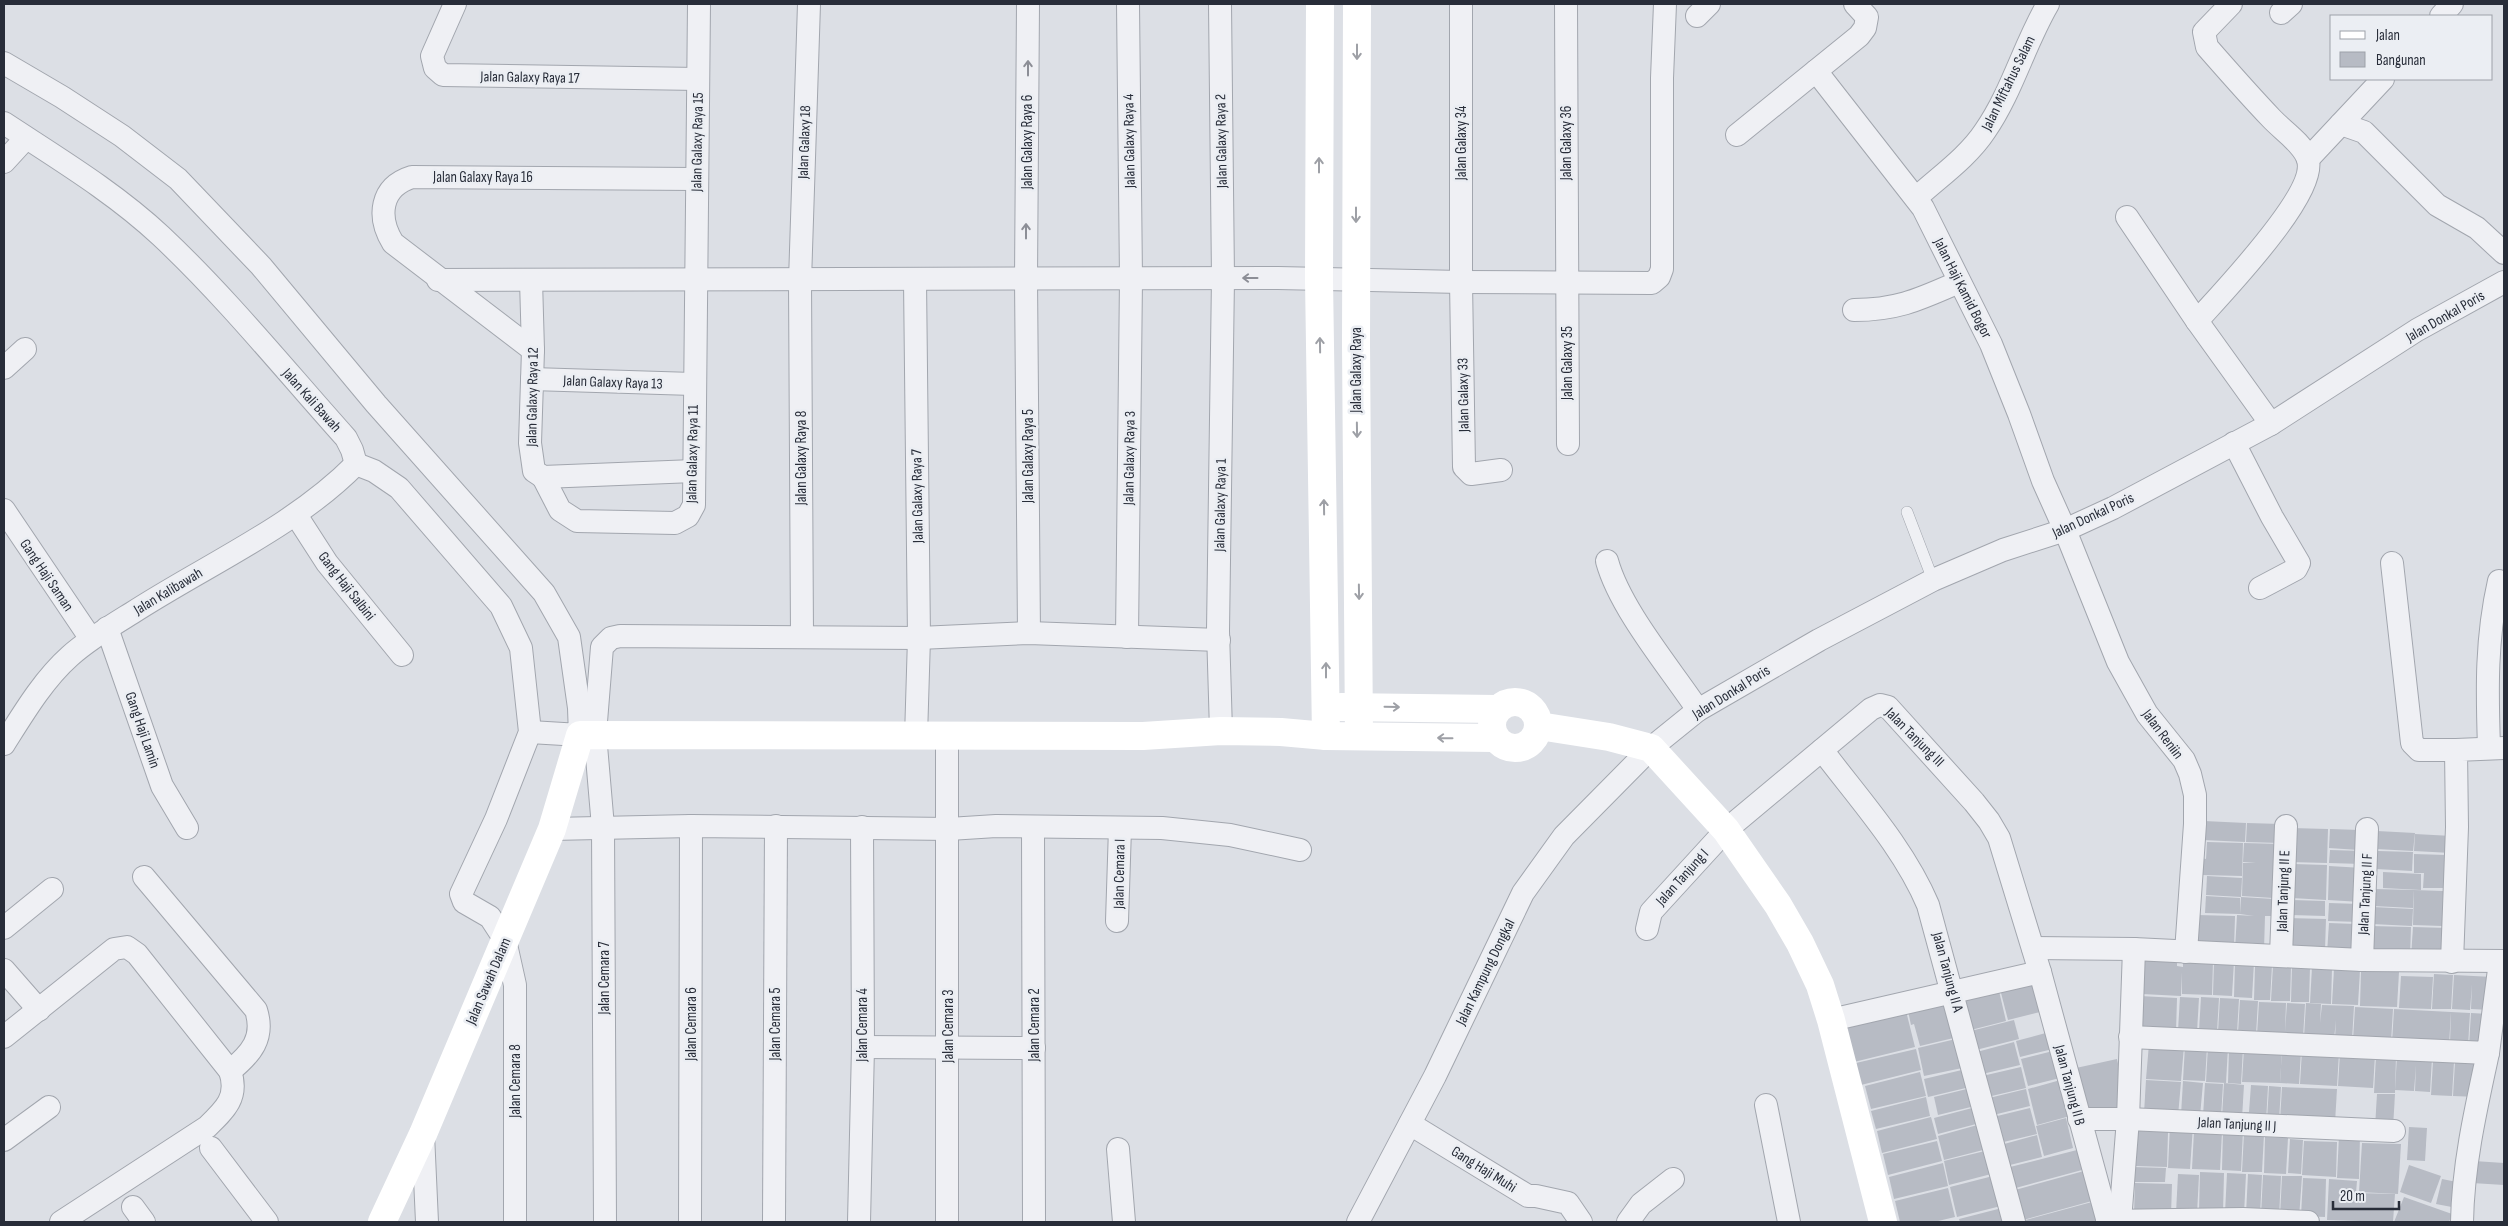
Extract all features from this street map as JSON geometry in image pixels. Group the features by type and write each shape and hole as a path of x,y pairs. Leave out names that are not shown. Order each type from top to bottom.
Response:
{"street":[{"name":"Jalan Galaxy Raya 17","path":"455,4 432,56 435,68 443,75 698,79"},
{"name":"Jalan Galaxy Raya 15","path":"697,281 698,4"},
{"name":"Jalan Galaxy 18","path":"800,280 809,4"},
{"name":"Jalan Galaxy Raya 6","path":"1026,280 1028,4"},
{"name":"Jalan Galaxy Raya 4","path":"1128,4 1131,279"},
{"name":"Jalan Galaxy Raya 2","path":"1220,4 1223,278"},
{"path":"1320,4 1319,280 1326,736"},
{"name":"Jalan Galaxy Raya","path":"1357,4 1356,280 1359,736"},
{"name":"Jalan Galaxy 34","path":"1461,4 1461,282"},
{"name":"Jalan Galaxy 36","path":"1566,4 1566,282"},
{"path":"438,280 697,281 1223,278 1652,283 1659,277 1662,269 1662,78 1666,4"},
{"path":"1737,135 1859,36 1865,28 1867,17 1855,4"},
{"name":"Jalan Miftahus Salam","path":"1916,198 1965,154 1984,133 2048,4"},
{"path":"2197,321 2273,234 2305,182 2308,159 2304,151 2207,48 2204,32 2231,4"},
{"path":"2442,15 2452,4"},
{"path":"4,63 62,97 122,136 178,179 261,266 376,404 544,593 568,637 581,734"},
{"name":"Jalan Haji Kamid Bogor","path":"1816,71 1916,198 1991,344 2043,481 2065,530"},
{"path":"2308,159 2382,80"},
{"name":"Jalan Kali Bawah","path":"4,123 87,177 160,236 220,298 346,438 356,464"},
{"path":"2341,124 2364,132 2437,205 2478,228 2504,253"},
{"path":"4,162 26,138"},
{"name":"Jalan Galaxy Raya 16","path":"533,350 438,280 393,243 388,235 383,211 386,199 399,181 412,177 696,179"},
{"path":"2127,217 2197,321 2272,424"},
{"name":"Jalan Galaxy Raya 1","path":"1221,731 1219,715 1219,640 1223,278"},
{"name":"Jalan Galaxy Raya 3","path":"1127,637 1131,279"},
{"name":"Jalan Galaxy Raya 12","path":"531,280 533,350 531,459 534,471 543,477"},
{"name":"Jalan Galaxy Raya 8","path":"800,280 802,636"},
{"name":"Jalan Galaxy Raya 7","path":"916,280 919,638 916,724"},
{"name":"Jalan Galaxy Raya 5","path":"1026,280 1029,633"},
{"name":"Jalan Galaxy Raya 11","path":"543,477 560,510 576,521 675,523 688,516 694,504 694,384 697,281"},
{"name":"Jalan Galaxy 33","path":"1461,282 1464,467 1471,474 1501,470"},
{"name":"Jalan Galaxy 35","path":"1566,282 1568,444"},
{"path":"1854,310 1880,310 1907,304 1959,282"},
{"name":"Jalan Donkal Poris","path":"1651,748 1698,710 1819,640 1933,580 2003,550 2065,530 2113,508 2272,424 2417,330 2504,282"},
{"path":"4,368 25,349"},
{"name":"Jalan Galaxy Raya 13","path":"532,379 694,384"},
{"path":"2234,443 2272,517 2299,563 2296,569 2260,588"},
{"path":"356,464 374,471 399,488 501,606 521,648 538,733 462,888 464,902 490,917 505,940"},
{"name":"Jalan Kalibawah","path":"4,744 45,684 69,657 99,634 296,515 334,486 356,464"},
{"path":"543,477 694,471"},
{"name":"Gang Haji Saman","path":"4,510 99,634"},
{"name":"Gang Haji Salbini","path":"296,515 327,563 402,656"},
{"name":"Jalan Reniin","path":"2065,530 2118,662 2147,714 2184,760 2190,774 2195,795 2195,824 2186,952"},
{"path":"1607,561 1611,574 1627,606 1698,710"},
{"path":"2392,563 2412,743 2419,750 2496,748 2487,681 2490,622 2498,581"},
{"path":"581,734 602,647 611,638 620,636 919,638 1029,633 1219,640"},
{"name":"Gang Haji Lamin","path":"99,634 162,786 187,828"},
{"path":"1516,702 1527,705 1536,714 1538,726 1535,737 1526,746 1514,749 1502,745 1494,738 1491,724 1497,709 1504,704 1516,702"},
{"name":"Jalan Tanjung III","path":"1726,830 1871,709 1885,705 1892,710 1953,777 1989,821 1999,838 2033,948"},
{"path":"1281,732 1326,706 1497,709"},
{"path":"538,733 581,734 916,724 948,736 1143,736 1221,731 1281,732 1326,736 1494,738"},
{"path":"1538,726 1609,737 1651,748 1726,830 1778,905 1800,943 1820,985 1831,1020 1883,1222"},
{"name":"Jalan Cemara 7","path":"581,734 603,827 605,1222"},
{"name":"Jalan Sawah Dalam","path":"382,1222 423,1134 552,829 581,734"},
{"name":"Jalan Cemara 3","path":"947,1222 948,736"},
{"name":"Jalan Kampung Dongkal","path":"1358,1222 1435,1076 1523,893 1564,836 1651,748"},
{"name":"Jalan Tanjung II A","path":"1822,750 1899,853 1920,886 1934,923 2014,1222"},
{"path":"2452,962 2457,827 2456,750"},
{"path":"552,829 691,826 949,829 1033,827 1162,828 1230,835 1300,850"},
{"name":"Jalan Cemara 6","path":"690,1222 691,826"},
{"name":"Jalan Cemara 5","path":"774,1222 776,826"},
{"name":"Jalan Tanjung II E","path":"2281,955 2286,826"},
{"name":"Jalan Cemara 4","path":"859,1222 863,1047 862,827"},
{"name":"Jalan Cemara 2","path":"1033,827 1034,1222"},
{"name":"Jalan Cemara I","path":"1118,921 1120,828"},
{"name":"Jalan Tanjung I","path":"1647,929 1651,912 1726,830"},
{"name":"Jalan Tanjung II F","path":"2362,960 2367,830"},
{"path":"144,877 256,1010 260,1023 259,1035 240,1063 230,1071"},
{"path":"4,928 52,889"},
{"name":"Jalan Cemara 8","path":"505,940 515,985 515,1222"},
{"path":"4,1037 114,949 126,948 137,954 230,1071 234,1084 231,1097 223,1112 207,1127 60,1222"},
{"path":"2033,948 2134,949 2362,960 2502,962 2488,1053 2475,1112 2462,1203 2462,1222"},
{"name":"Jalan Tanjung II B","path":"2033,948 2080,1119 2112,1221"},
{"path":"2134,949 2128,1119 2112,1221 2243,1220 2308,1222"},
{"path":"4,970 39,1010"},
{"path":"1831,1020 2040,972"},
{"path":"2130,1037 2488,1053"},
{"path":"863,1047 1034,1048"},
{"path":"1766,1105 1789,1222"},
{"path":"4,1140 49,1107"},
{"name":"Jalan Tanjung II J","path":"2080,1119 2128,1119 2394,1132"},
{"name":"Gang Haji Muhi","path":"1410,1124 1528,1196 1568,1203 1581,1222"},
{"path":"423,1134 427,1222"},
{"path":"211,1148 267,1222"},
{"path":"1118,1149 1124,1222"},
{"path":"1628,1222 1641,1204 1672,1179"}],"lane":[{"path":"1907,512 1933,580"}],"building":[{"path":"2204,821 2246,823 2245,842 2203,840"},
{"path":"2247,823 2281,824 2280,843 2246,842"},
{"path":"2291,828 2328,829 2327,863 2289,862"},
{"path":"2330,829 2360,830 2359,850 2329,848"},
{"path":"2377,831 2415,833 2413,851 2376,849"},
{"path":"2415,834 2452,836 2451,853 2414,851"},
{"path":"2207,842 2243,843 2242,876 2202,875 2202,858 2206,859"},
{"path":"2244,843 2280,844 2273,898 2242,896 2243,863 2256,863 2243,862"},
{"path":"2330,850 2363,851 2362,864 2329,863"},
{"path":"2378,851 2413,852 2412,871 2376,869"},
{"path":"2414,854 2446,855 2444,888 2423,888 2424,873 2414,873"},
{"path":"2293,864 2327,865 2326,900 2292,898"},
{"path":"2329,866 2363,868 2361,902 2328,900"},
{"path":"2383,872 2421,874 2421,890 2383,888"},
{"path":"2207,876 2242,878 2241,897 2206,895"},
{"path":"2374,889 2414,890 2413,908 2373,906"},
{"path":"2414,890 2443,891 2442,926 2413,925"},
{"path":"2206,896 2240,898 2240,914 2205,913"},
{"path":"2241,897 2274,899 2274,916 2265,916 2264,950 2235,949 2237,915 2254,916 2240,914"},
{"path":"2292,900 2325,901 2325,916 2291,915"},
{"path":"2329,903 2360,904 2360,922 2328,921"},
{"path":"2373,907 2413,909 2412,926 2372,924"},
{"path":"2197,915 2235,916 2234,949 2195,948"},
{"path":"2287,918 2326,919 2325,950 2286,948"},
{"path":"2329,923 2356,924 2354,954 2327,953"},
{"path":"2371,926 2411,927 2410,957 2370,956"},
{"path":"2413,927 2448,928 2446,958 2411,957"},
{"path":"2144,958 2177,960 2177,966 2183,967 2183,961 2213,961 2212,995 2182,994 2182,972 2181,996 2142,994"},
{"path":"2214,961 2234,961 2232,996 2213,995"},
{"path":"2235,961 2254,962 2252,998 2234,997"},
{"path":"2255,965 2272,965 2270,1000 2254,1000"},
{"path":"2273,965 2291,966 2290,1001 2271,1001"},
{"path":"2292,966 2310,967 2309,1002 2291,1002"},
{"path":"2312,967 2332,968 2331,1004 2310,1003"},
{"path":"2334,969 2360,970 2358,1005 2332,1004"},
{"path":"2361,971 2399,972 2397,1007 2360,1006"},
{"path":"2434,974 2453,975 2451,1009 2432,1009"},
{"path":"2454,975 2493,977 2491,1010 2471,1009 2472,984 2470,1010 2452,1009"},
{"path":"2401,976 2433,977 2431,1009 2399,1008"},
{"path":"2040,978 2048,1010 2008,1020 2000,989"},
{"path":"1999,991 2006,1021 1967,1031 1959,1001"},
{"path":"2140,996 2177,998 2176,1032 2139,1031"},
{"path":"2180,997 2199,998 2197,1032 2178,1031"},
{"path":"2201,997 2219,998 2217,1032 2199,1031"},
{"path":"2220,998 2239,999 2237,1033 2218,1032"},
{"path":"1954,1000 1962,1036 1920,1046 1914,1024 1911,1025 1908,1011"},
{"path":"2240,1000 2258,1001 2256,1034 2238,1033"},
{"path":"2259,1002 2286,1003 2285,1032 2287,1003 2305,1004 2303,1038 2257,1035"},
{"path":"2306,1003 2321,1004 2320,1023 2322,1005 2354,1006 2352,1040 2335,1039 2336,1020 2334,1039 2304,1037"},
{"path":"2355,1007 2393,1009 2391,1042 2353,1040"},
{"path":"2394,1009 2451,1012 2449,1045 2392,1043"},
{"path":"1906,1011 1915,1047 1854,1062 1846,1026"},
{"path":"2451,1012 2470,1013 2468,1046 2450,1045"},
{"path":"2471,1013 2489,1014 2488,1047 2469,1046"},
{"path":"2014,1020 2019,1039 1972,1051 1967,1032"},
{"path":"2053,1031 2057,1048 2020,1057 2016,1041"},
{"path":"1960,1038 1967,1067 1924,1076 1918,1048"},
{"path":"2014,1042 2020,1065 1978,1075 1973,1053"},
{"path":"2149,1044 2184,1046 2181,1081 2146,1079"},
{"path":"2185,1046 2207,1047 2205,1081 2183,1080"},
{"path":"2208,1046 2228,1047 2226,1083 2206,1082"},
{"path":"2229,1048 2243,1048 2241,1084 2228,1083"},
{"path":"2244,1048 2282,1050 2280,1083 2242,1082"},
{"path":"1916,1049 1921,1070 1861,1085 1856,1063"},
{"path":"2057,1050 2064,1077 2028,1086 2021,1059"},
{"path":"2282,1050 2301,1051 2299,1084 2280,1083"},
{"path":"2302,1051 2339,1053 2337,1086 2300,1084"},
{"path":"2340,1053 2375,1055 2373,1088 2338,1086"},
{"path":"2376,1056 2396,1056 2395,1093 2374,1093"},
{"path":"2397,1056 2432,1058 2430,1092 2415,1091 2416,1065 2414,1091 2395,1090"},
{"path":"2117,1059 2127,1105 2086,1113 2076,1068"},
{"path":"2433,1061 2454,1062 2452,1096 2431,1095"},
{"path":"2455,1062 2480,1064 2478,1097 2453,1096"},
{"path":"2021,1067 2026,1088 1983,1098 1978,1077"},
{"path":"1966,1069 1970,1087 1928,1097 1924,1079"},
{"path":"1920,1072 1926,1096 1871,1109 1865,1086"},
{"path":"2064,1079 2074,1115 2037,1125 2028,1089"},
{"path":"2146,1080 2181,1082 2178,1116 2144,1113"},
{"path":"2183,1081 2203,1083 2200,1116 2181,1115"},
{"path":"2205,1083 2223,1084 2221,1117 2203,1116"},
{"path":"2224,1083 2244,1085 2242,1118 2222,1117"},
{"path":"2251,1085 2268,1086 2266,1122 2243,1121 2244,1112 2249,1112"},
{"path":"2269,1086 2281,1087 2279,1121 2267,1120"},
{"path":"2282,1087 2337,1089 2335,1123 2280,1121"},
{"path":"1971,1088 1975,1106 1938,1115 1934,1097"},
{"path":"2026,1089 2030,1106 1989,1116 1985,1099"},
{"path":"2377,1094 2395,1094 2393,1128 2375,1127"},
{"path":"1926,1097 1930,1116 1876,1129 1871,1111"},
{"path":"1976,1107 1980,1123 1938,1134 1934,1118"},
{"path":"2030,1108 2037,1134 1995,1144 1989,1118"},
{"path":"1931,1117 1937,1139 1882,1153 1877,1131"},
{"path":"2066,1118 2073,1148 2044,1156 2036,1126"},
{"path":"1981,1124 1987,1149 1944,1160 1938,1136"},
{"path":"2170,1125 2193,1126 2190,1169 2168,1168"},
{"path":"2409,1127 2427,1128 2425,1161 2407,1160"},
{"path":"2223,1130 2243,1131 2241,1171 2222,1170"},
{"path":"2138,1131 2168,1132 2167,1167 2136,1166"},
{"path":"2194,1131 2222,1132 2220,1170 2192,1169"},
{"path":"2244,1133 2264,1134 2262,1172 2242,1172"},
{"path":"2037,1135 2042,1157 2002,1167 1997,1146"},
{"path":"2339,1135 2360,1135 2359,1179 2337,1178"},
{"path":"2265,1137 2288,1138 2286,1174 2264,1173"},
{"path":"2290,1139 2303,1140 2301,1174 2288,1173"},
{"path":"1937,1141 1942,1161 1888,1175 1883,1154"},
{"path":"2304,1141 2337,1142 2336,1177 2302,1175"},
{"path":"2362,1143 2401,1144 2398,1194 2359,1192"},
{"path":"1989,1150 1995,1173 1949,1185 1944,1161"},
{"path":"2077,1150 2082,1170 2012,1189 2006,1168"},
{"path":"2474,1161 2504,1163 2504,1185 2472,1183"},
{"path":"1943,1163 1948,1186 1894,1199 1889,1177"},
{"path":"2409,1165 2441,1176 2431,1203 2400,1192"},
{"path":"2133,1167 2166,1168 2165,1182 2132,1182"},
{"path":"2084,1171 2092,1201 2023,1220 2015,1190"},
{"path":"2200,1172 2224,1173 2223,1213 2199,1212"},
{"path":"2227,1173 2246,1174 2244,1214 2225,1213"},
{"path":"2178,1174 2199,1175 2197,1214 2176,1213"},
{"path":"2248,1174 2262,1175 2260,1215 2246,1214"},
{"path":"2263,1175 2281,1176 2279,1217 2261,1216"},
{"path":"1993,1176 2001,1206 1957,1217 1950,1187"},
{"path":"2282,1176 2302,1176 2299,1218 2280,1217"},
{"path":"2303,1178 2326,1179 2325,1217 2301,1216"},
{"path":"2329,1179 2357,1181 2356,1193 2395,1194 2393,1222 2327,1220"},
{"path":"2442,1179 2462,1183 2457,1208 2436,1204"},
{"path":"2135,1183 2172,1184 2171,1215 2134,1214"},
{"path":"1948,1188 1955,1217 1934,1222 1900,1222 1895,1201"},
{"path":"2404,1197 2452,1214 2449,1222 2394,1222"},
{"path":"2092,1202 2098,1222 2018,1222"},
{"path":"2002,1208 2005,1222 1960,1222 1959,1219"}]}
